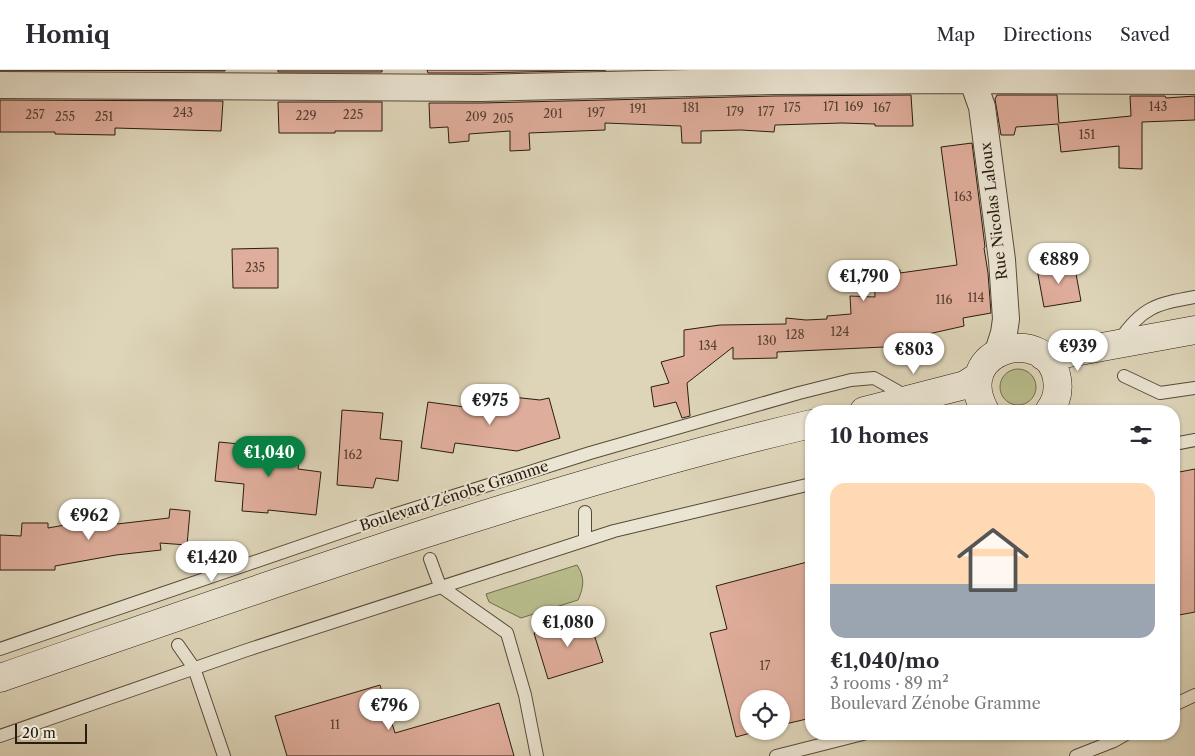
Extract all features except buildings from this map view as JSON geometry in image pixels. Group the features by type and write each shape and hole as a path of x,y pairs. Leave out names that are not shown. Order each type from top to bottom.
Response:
{"main road":[{"path":"1044,356 1195,330"},
{"path":"982,405 979,398 977,383 990,358 1006,348 1024,348 1044,356 1056,374 1058,388 1053,405"},
{"path":"885,405 965,385 979,376"},
{"name":"Boulevard Zénobe Gramme","path":"0,678 454,523 633,470 753,437 805,425"}],"street":[{"path":"0,85 481,88 764,82 970,75 1195,81"},
{"name":"Rue Nicolas Laloux","path":"970,75 982,107 1002,260 1006,319 998,352"}],"lane":[{"path":"1117,344 1130,325 1149,308 1195,297"},
{"path":"1124,376 1160,392 1195,388"},
{"name":"Boulevard Zénobe Gramme","path":"0,649 371,522 581,456 799,393 851,380 874,378 910,398"},
{"path":"1180,443 1195,440"},
{"path":"0,736 194,668 585,540 614,531 805,485"},
{"path":"585,512 585,540"},
{"path":"430,559 440,586 508,633 526,695 537,756"},
{"path":"178,645 194,668 224,756"},
{"path":"1180,702 1195,695"},
{"path":"776,756 839,740"},
{"path":"1076,756 1116,740"}],"green space":[{"path":"1018,369 1025,370 1031,374 1035,380 1035,394 1031,400 1025,404 1018,405 1011,404 1005,400 1001,394 1000,387 1001,380 1005,374 1011,370"},
{"path":"577,565 583,582 578,600 521,618 489,602 486,594"}]}
